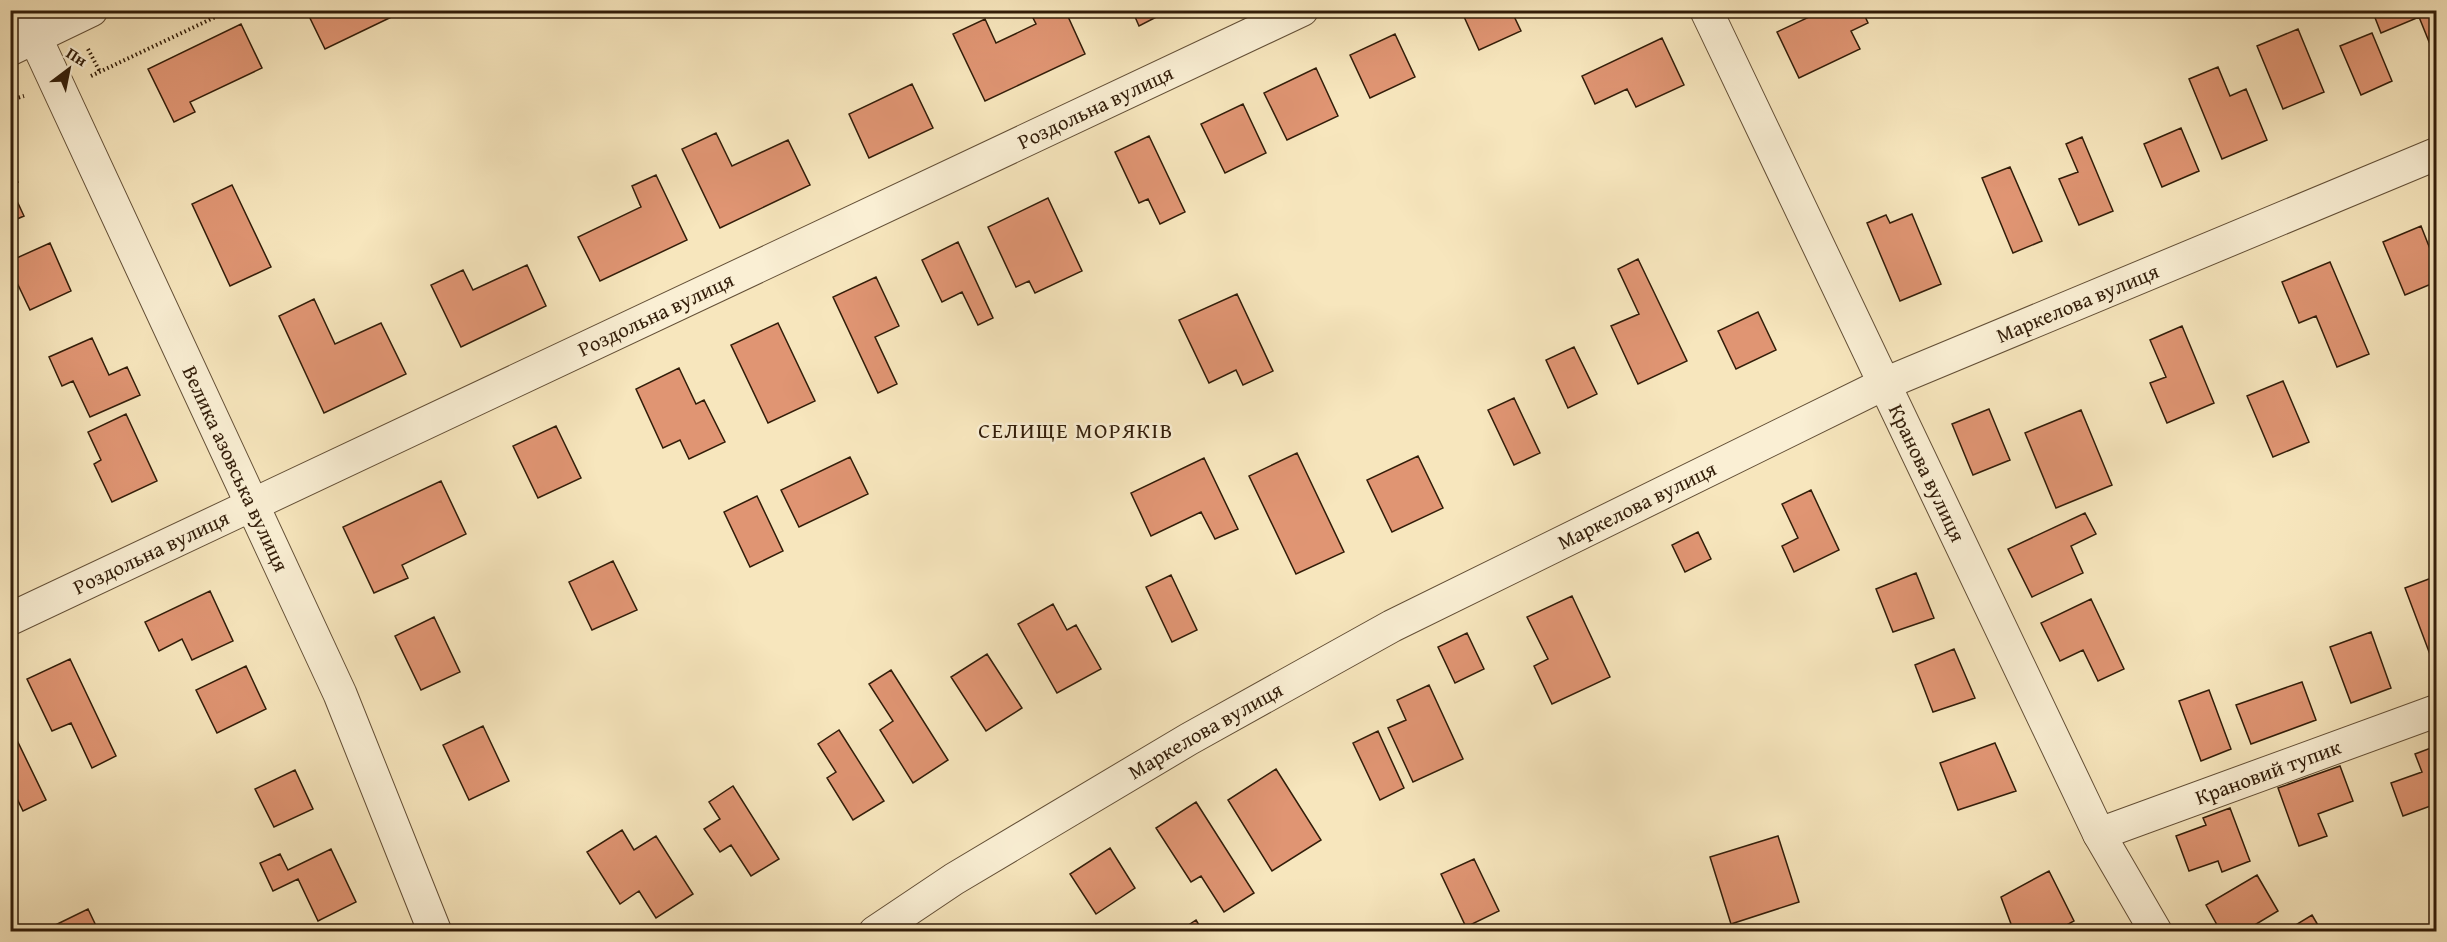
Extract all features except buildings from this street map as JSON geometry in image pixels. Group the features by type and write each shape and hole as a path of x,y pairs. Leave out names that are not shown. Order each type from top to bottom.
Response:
{"street":[{"path":"23,32 91,10"},
{"name":"Роздольна вулиця","path":"10,619 1302,10"},
{"name":"Кранова вулиця","path":"1706,10 2099,834 2156,932"},
{"name":"Велика азовська вулиця","path":"23,32 61,91 340,694 435,932"},
{"name":"Маркелова вулиця","path":"874,932 954,879 1179,745 1392,626 1884,384 2436,154"},
{"name":"Крановий тупик","path":"2099,834 2436,711"}],"path":[{"path":"10,100 61,91 230,10"}],"district":[{"name":"СЕЛИЩЕ МОРЯКІВ","path":"1076,430"}]}
